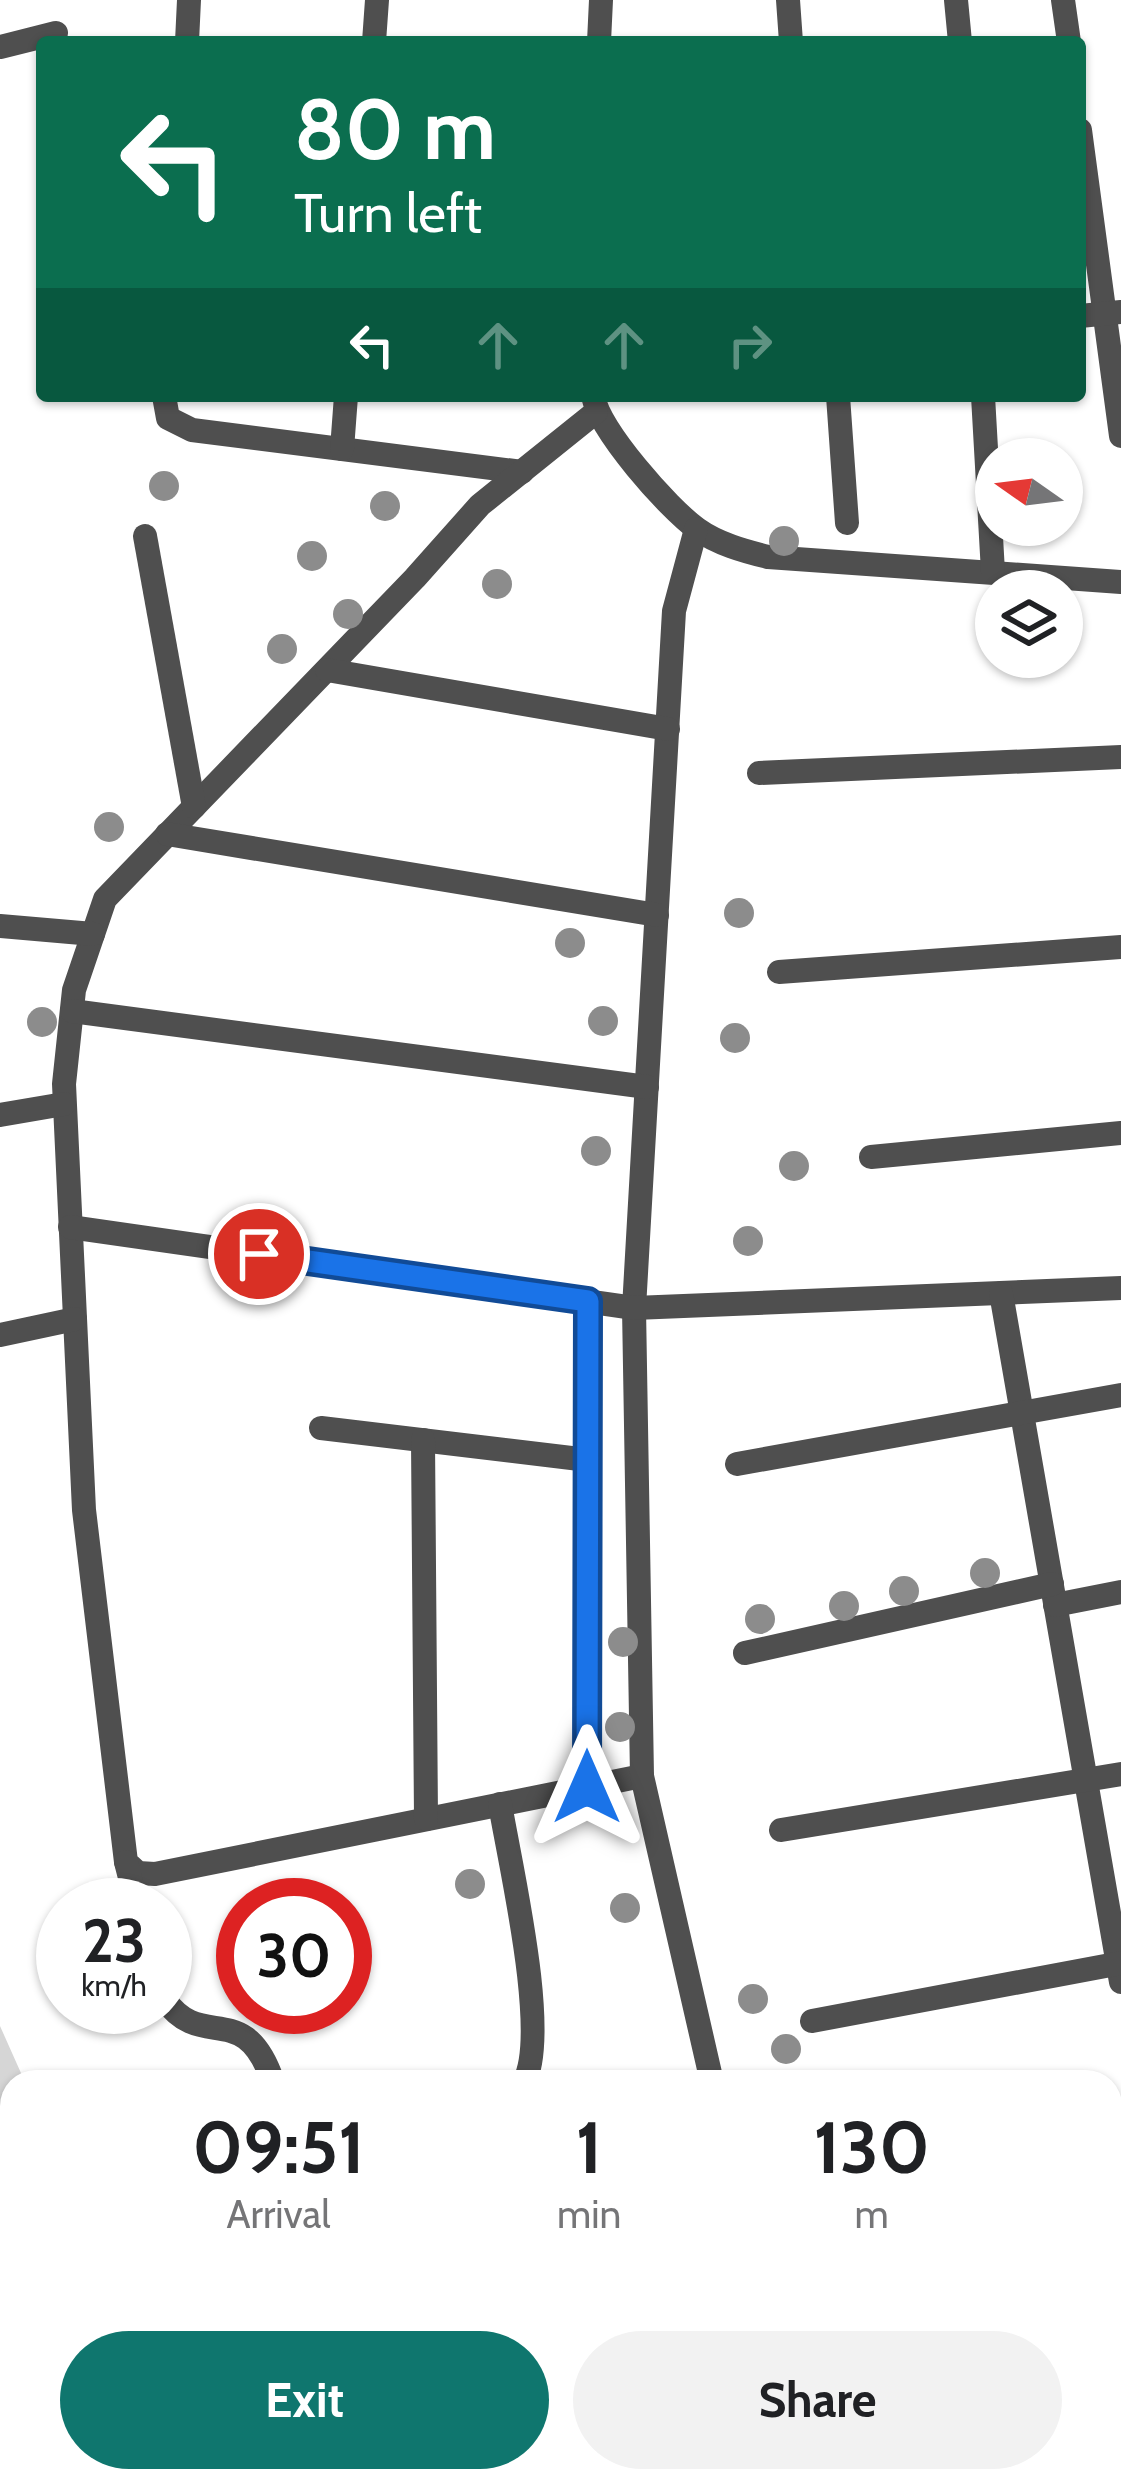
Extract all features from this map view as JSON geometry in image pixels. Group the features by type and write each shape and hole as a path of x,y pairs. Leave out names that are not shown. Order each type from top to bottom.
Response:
{"street":[{"path":"187,36 189,0"},
{"path":"374,36 377,0"},
{"path":"599,36 601,0"},
{"path":"788,0 791,36"},
{"path":"956,0 960,36"},
{"path":"1063,0 1068,36"},
{"path":"43,36 56,33"},
{"path":"0,46 36,38"},
{"path":"1086,180 1121,436"},
{"path":"165,402 168,418 180,427 522,472"},
{"path":"342,448 346,402"},
{"path":"838,402 847,524"},
{"path":"983,402 993,570"},
{"path":"130,1878 84,1510 64,1104 74,990 105,898 479,506 594,404 612,440 696,529 730,547 768,557 975,571"},
{"path":"696,529 674,611 634,1308 642,1776 709,2070"},
{"path":"145,536 194,807"},
{"path":"1083,578 1121,581"},
{"path":"327,670 668,729"},
{"path":"759,772 1121,757"},
{"path":"167,835 657,915"},
{"path":"0,926 93,934"},
{"path":"779,972 1121,947"},
{"path":"72,1011 647,1087"},
{"path":"0,1115 64,1104"},
{"path":"871,1157 1121,1133"},
{"path":"70,1227 634,1308 1121,1288"},
{"path":"812,2021 1120,1970 1001,1293"},
{"path":"587,1787 588,1301"},
{"path":"0,1335 75,1319"},
{"path":"737,1464 1121,1395"},
{"path":"321,1428 588,1460"},
{"path":"423,1440 426,1819"},
{"path":"745,1653 1054,1594 1121,1592"},
{"path":"782,1829 1121,1774"},
{"path":"126,1862 138,1873 155,1874 642,1776"},
{"path":"500,1804 533,2010 531,2070"},
{"path":"192,2021 242,2033 255,2042 268,2070"}],"shaded area":[{"path":"0,2026 20,2070 0,2070"}],"route":[{"path":"259,1254 588,1301 587,1787"}]}
